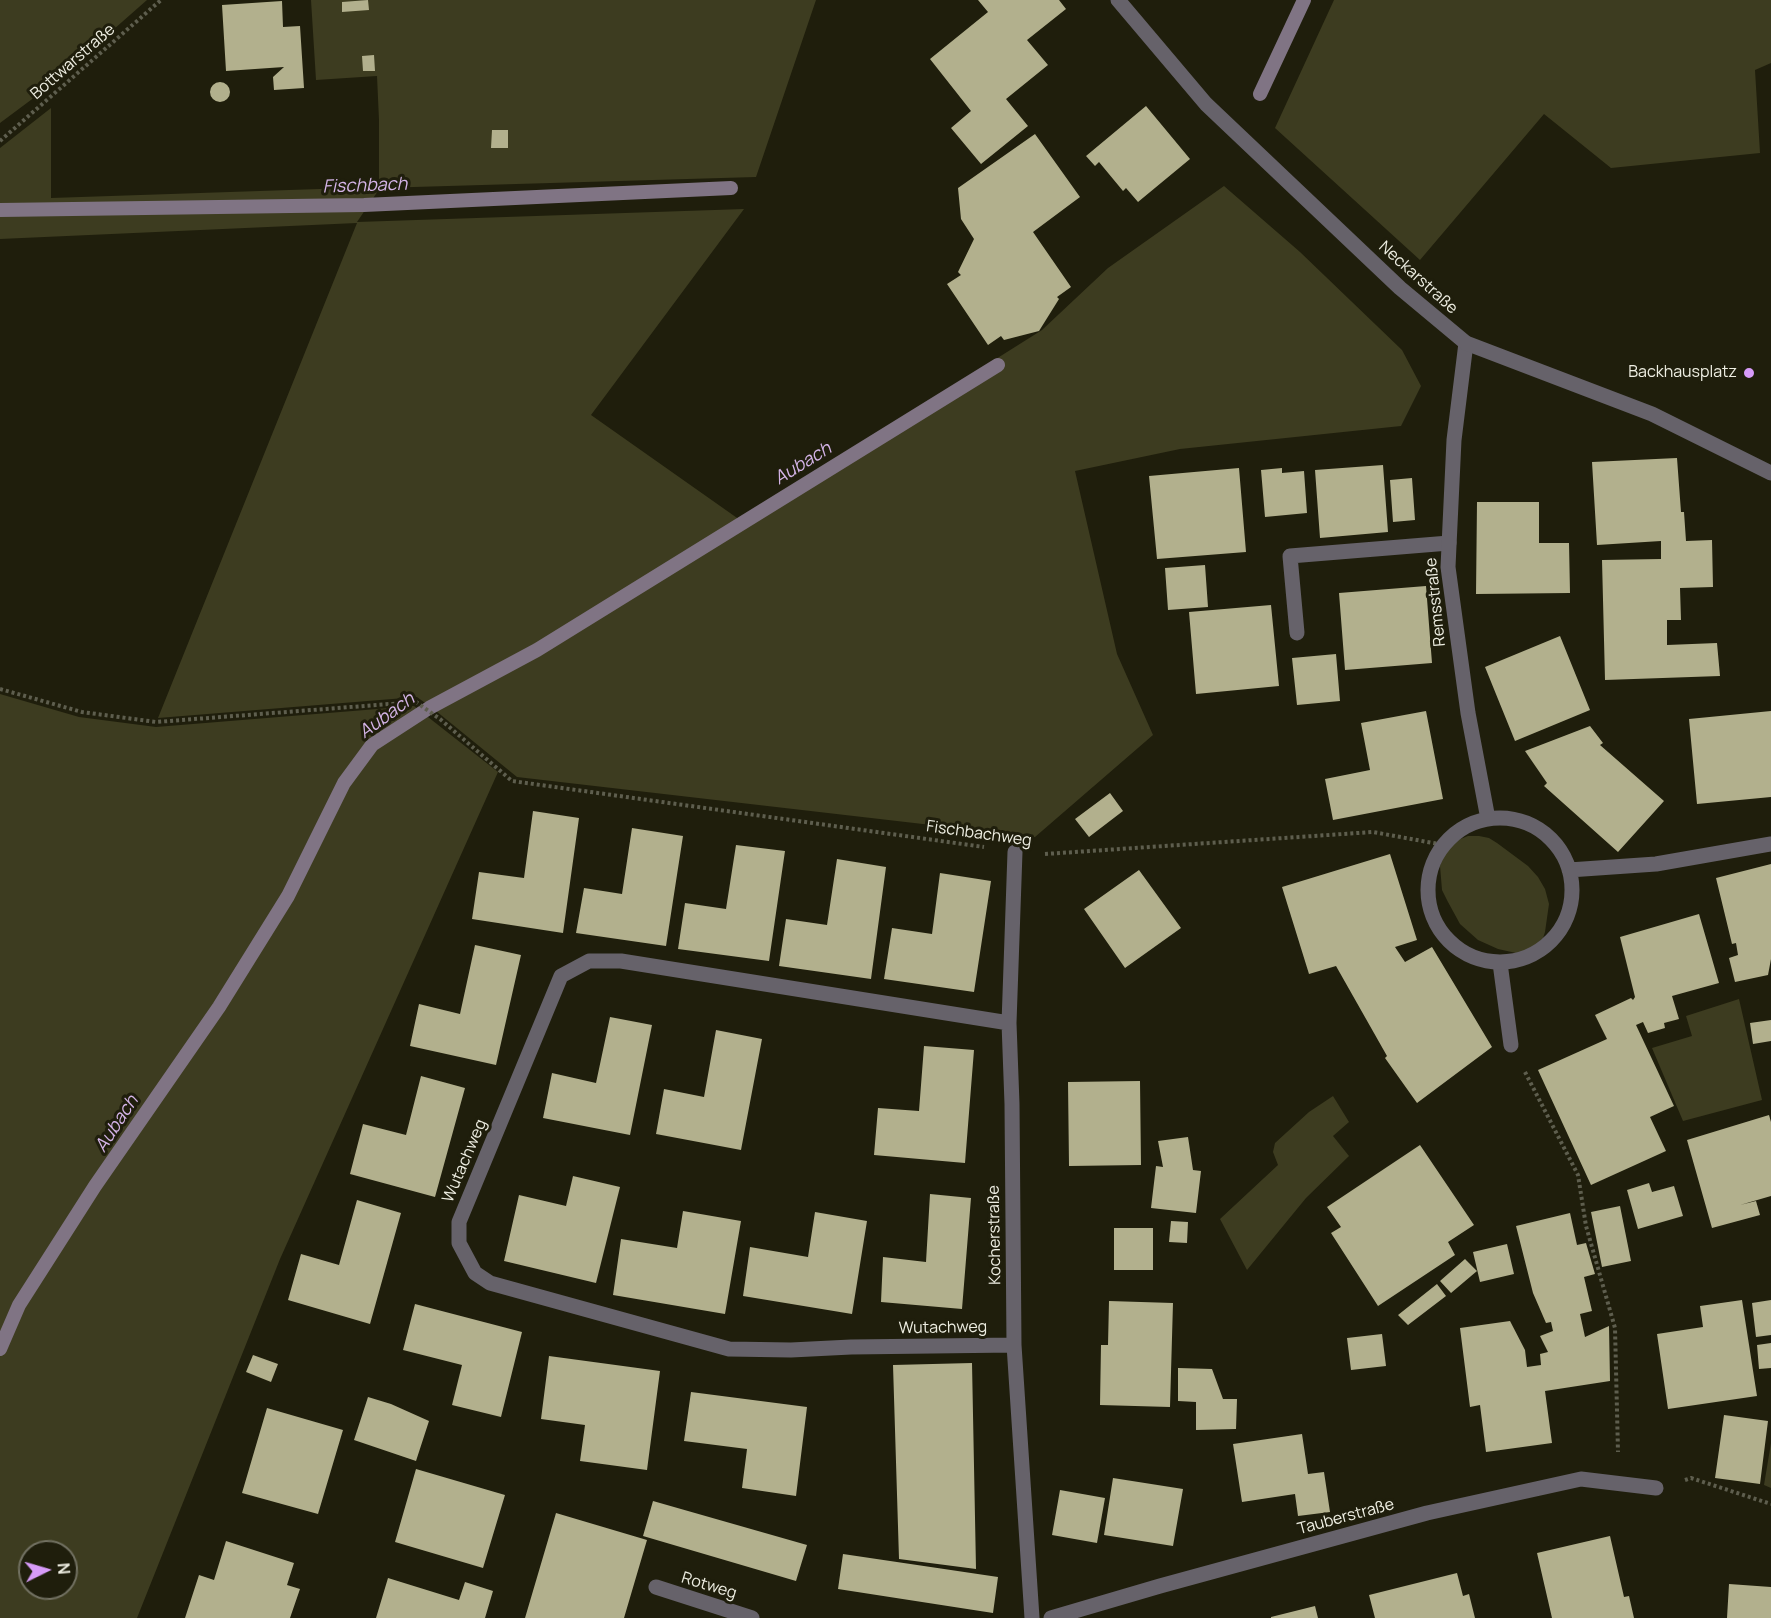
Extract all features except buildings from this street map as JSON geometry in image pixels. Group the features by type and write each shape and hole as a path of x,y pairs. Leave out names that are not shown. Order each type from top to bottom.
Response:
{"street":[{"name":"Neckarstraße","path":"1118,0 1206,104 1400,288 1466,343 1652,414 1771,473"},
{"name":"Remsstraße","path":"1466,343 1455,440 1448,567 1468,713 1488,819"},
{"path":"1297,633 1290,556 1449,543"},
{"path":"1506,818 1523,822 1538,829 1552,840 1563,854 1572,888 1570,910 1559,931 1544,948 1523,959 1500,963 1478,959 1468,954 1457,948 1441,932 1431,911 1428,888 1433,866 1444,845 1456,833 1472,824 1488,819 1506,818"},
{"path":"1569,870 1656,864 1771,844"},
{"name":"Kocherstraße","path":"1015,852 1009,1023 1014,1345 1032,1618"},
{"name":"Wutachweg","path":"1009,1023 621,961 589,961 561,976 459,1222 459,1243 475,1273 490,1283 729,1349 791,1350 1014,1345"},
{"path":"1500,963 1511,1045"},
{"name":"Tauberstraße","path":"1051,1618 1427,1514 1581,1479 1656,1488"},
{"name":"Rotweg","path":"656,1587 753,1618"}],"path":[{"name":"Bottwarstraße","path":"0,141 161,0"},
{"name":"Fischbachweg","path":"0,689 82,712 156,722 416,702 441,719 512,781 1036,855 1373,832 1444,845"},
{"path":"1511,1045 1578,1175 1586,1226 1614,1328 1619,1483"},
{"path":"1656,1488 1691,1478 1771,1504"}],"shaded area":[{"path":"0,0 147,0 47,88 0,123"},
{"path":"311,0 816,0 756,177 380,188 357,222 744,209 591,415 740,520 1042,330 1108,268 1224,186 1300,252 1402,350 1421,386 1401,426 1180,449 1075,471 1117,654 1153,735 1035,837 517,777 417,697 158,718 357,223 0,239 0,148 51,108 51,198 379,187 377,76 316,80"},
{"path":"1334,0 1771,0 1771,63 1755,70 1760,153 1611,168 1544,114 1420,260 1275,128"},
{"path":"0,694 79,717 156,727 414,706 498,772 280,1259 137,1618 0,1618"},
{"path":"1468,836 1489,838 1497,843 1528,866 1545,889 1549,904 1545,932 1543,938 1529,951 1516,953 1498,949 1478,940 1460,924 1448,902 1442,890 1440,866 1443,855 1458,840"},
{"path":"1739,999 1762,1100 1683,1121 1652,1048 1692,1036 1686,1016"},
{"path":"1333,1096 1349,1122 1333,1136 1349,1156 1306,1198 1247,1270 1220,1219 1278,1165 1273,1152 1275,1143 1309,1112"},
{"path":"1771,1443 1771,1488 1764,1485"}],"waterway":[{"path":"1260,94 1304,0"},
{"name":"Fischbach","path":"0,210 364,205 731,188"},
{"name":"Aubach","path":"0,1349 19,1305 95,1186 219,1007 288,896 344,783 372,745 429,708 537,650 998,365"}],"place":[{"name":"Backhausplatz","path":"1749,373"}]}
